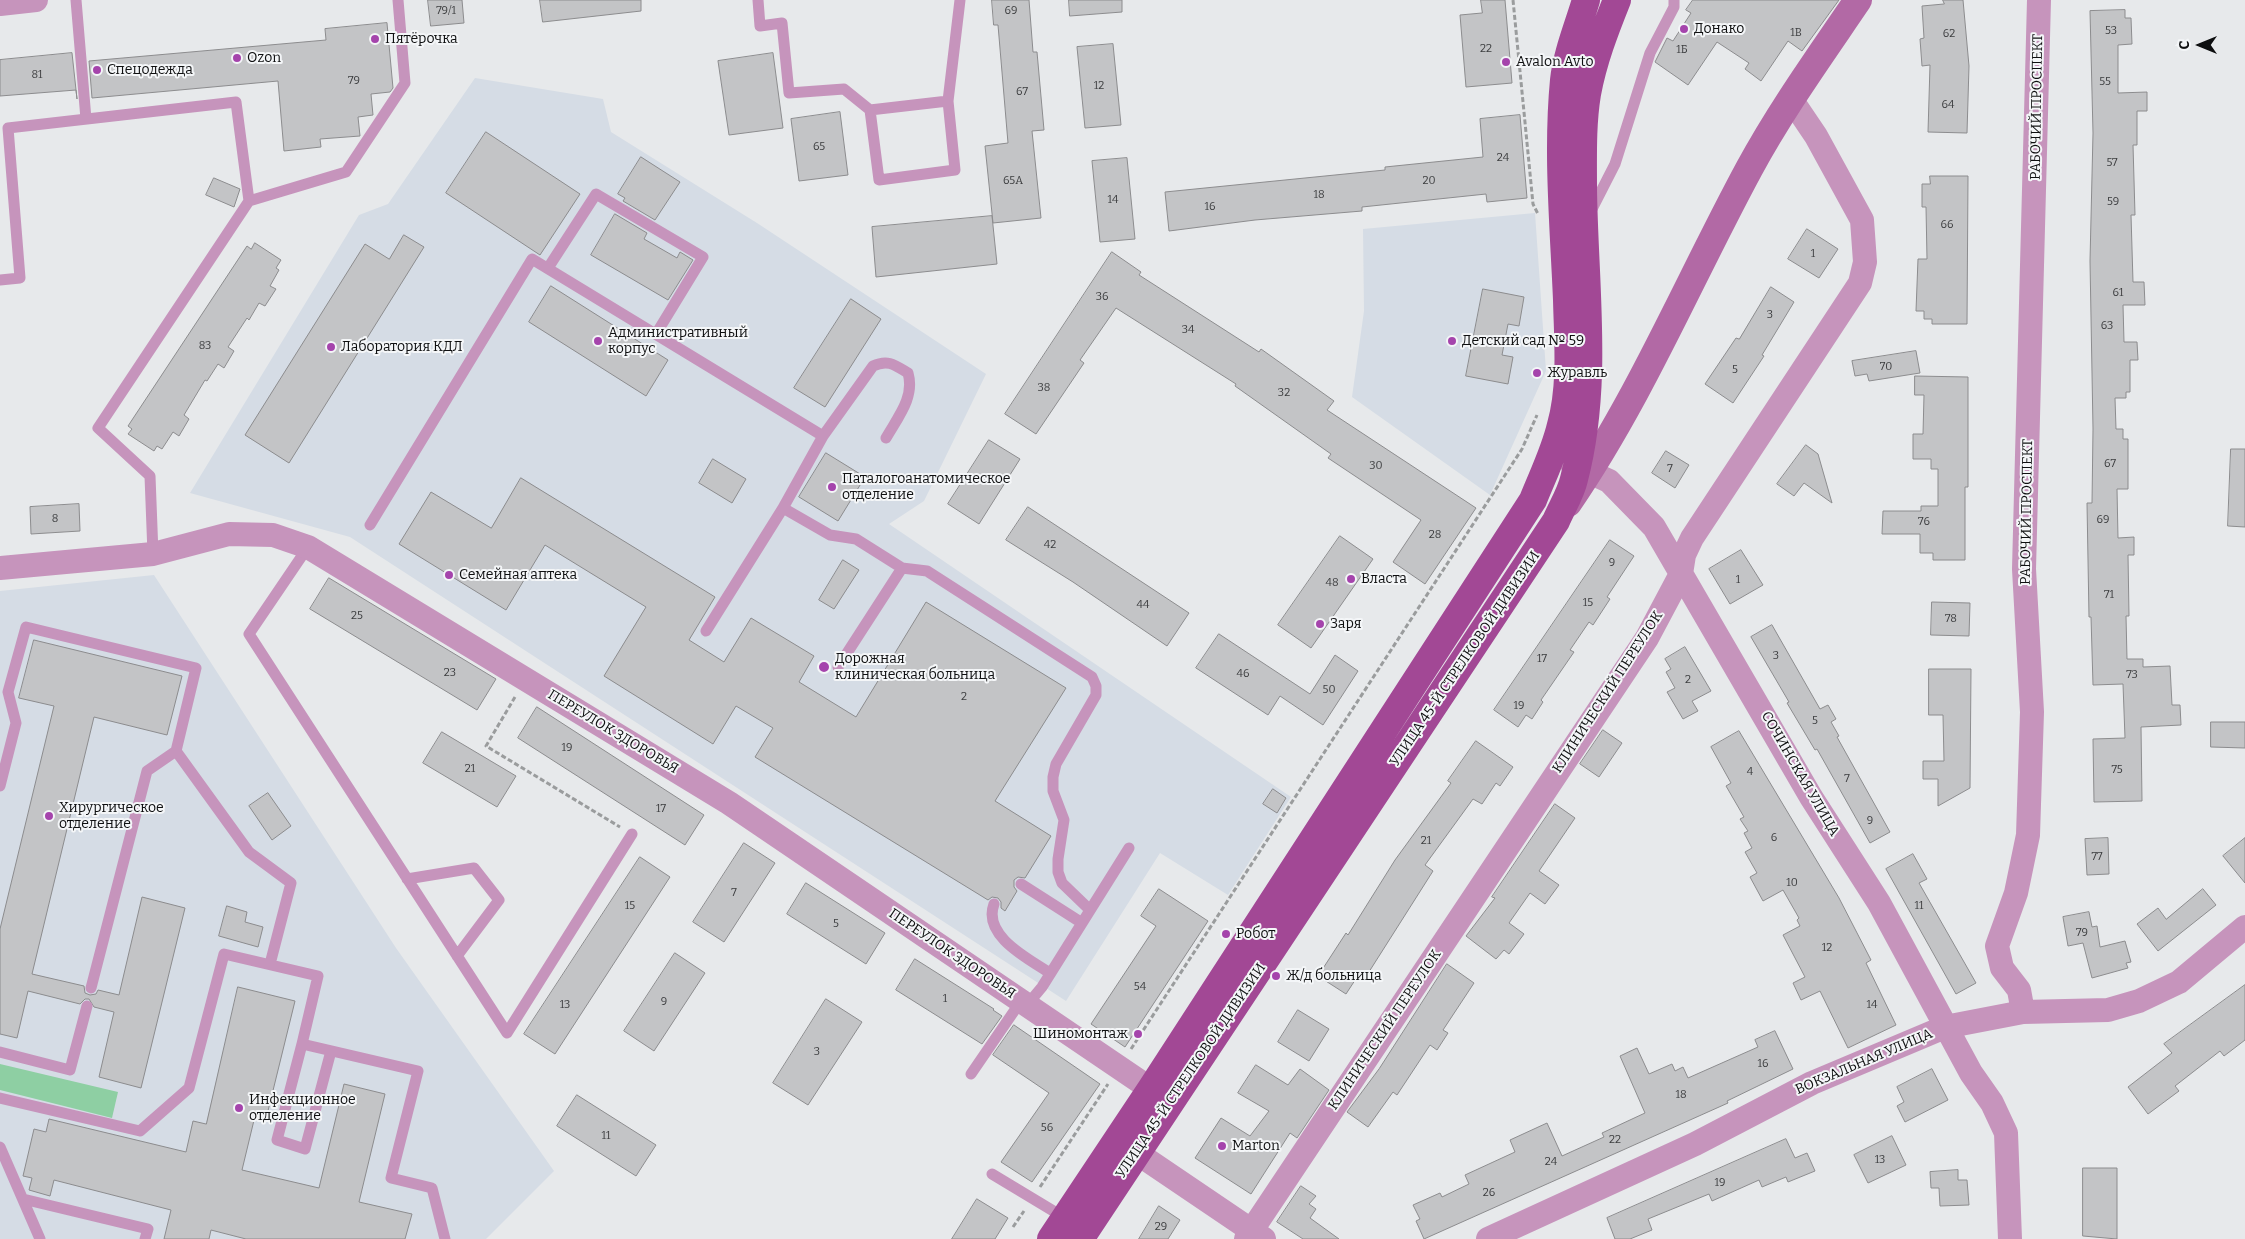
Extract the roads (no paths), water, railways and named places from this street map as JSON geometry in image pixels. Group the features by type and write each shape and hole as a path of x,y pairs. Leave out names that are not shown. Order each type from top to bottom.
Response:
{"main road":[{"name":"УЛИЦА 45-Й СТРЕЛКОВОЙ ДИВИЗИИ","path":"1065,1232 1137,1153 1161,1096 1533,500 1552,455 1562,424 1567,381 1568,342 1561,138 1567,60 1586,0"},
{"name":"УЛИЦА 45-Й СТРЕЛКОВОЙ ДИВИЗИИ","path":"1065,1232 1161,1096 1556,520 1574,481 1584,469 1589,341 1583,150 1587,94 1602,38 1617,0"},
{"path":"1584,469 1619,423 1750,168 1791,100 1858,0"}],"street":[{"path":"0,4 36,0"},
{"name":"РАБОЧИЙ ПРОСПЕКТ","path":"2023,1012 2019,990 2002,968 1997,946 2016,894 2028,836 2032,712 2024,570 2039,0"},
{"name":"КЛИНИЧЕСКИЙ ПЕРЕУЛОК","path":"1254,1236 1647,638 1681,574 1684,555 1692,538 1860,283 1865,262 1862,220 1816,136 1791,100"},
{"name":"СОЧИНСКАЯ УЛИЦА","path":"1552,455 1609,482 1638,508 1654,527 1760,706 1811,797 1879,903 1945,1027 1971,1073 1992,1103 2006,1133 2010,1239"},
{"name":"ПЕРЕУЛОК ЗДОРОВЬЯ","path":"0,568 153,554 229,534 273,535 308,547 729,803 1161,1096"},
{"name":"ВОКЗАЛЬНАЯ УЛИЦА","path":"1488,1239 1695,1144 1812,1083 1945,1027 2023,1012 2108,1010 2139,1001 2179,982 2245,927"},
{"path":"1137,1153 1254,1236"}],"lane":[{"path":"76,0 86,119"},
{"path":"153,554 150,476 98,428 249,201 346,172 406,83 398,0"},
{"path":"758,0 760,26 782,23 790,93 844,89 870,110 879,180 956,170 948,101 960,0"},
{"path":"1584,229 1595,200 1615,164 1650,53 1674,8 1674,0"},
{"path":"870,110 948,101"},
{"path":"0,280 20,278 8,128 236,102 249,201"},
{"path":"548,268 596,194 703,257 656,334"},
{"path":"370,524 532,259 823,436"},
{"path":"706,631 783,508 823,436 873,366 882,362 890,362 908,373 910,395 886,438"},
{"path":"783,508 830,535 856,539 902,568 927,570 1092,677 1096,686 1096,695 1056,764 1052,777 1052,791 1064,820 1058,872 1062,883 1090,910"},
{"path":"308,547 249,634 506,1033 632,834"},
{"path":"838,667 902,568"},
{"path":"0,786 16,723 8,692 26,627 196,668 176,751 147,770 91,988"},
{"path":"176,751 249,852 290,883 270,964"},
{"path":"971,1074 1024,1003 1050,973 1129,848"},
{"path":"407,878 474,868 499,900 457,956"},
{"path":"1021,884 1082,923"},
{"path":"994,904 991,911 992,918 1000,934 1009,944 1050,973"},
{"path":"0,1098 140,1132 189,1088 224,954 318,976 277,1140 305,1149 331,1051"},
{"path":"0,1052 70,1070 87,1006"},
{"path":"302,1044 418,1071 391,1178 432,1188 445,1239"},
{"path":"0,1146 40,1239"},
{"path":"992,1174 1033,1198 1065,1232"},
{"path":"23,1199 148,1229 145,1239"}],"place":[{"name":"Донако","path":"1684,29"},
{"name":"Пятёрочка","path":"375,39"},
{"name":"Ozon","path":"237,58"},
{"name":"Avalon Avto","path":"1506,62"},
{"name":"Спецодежда","path":"97,70"},
{"name":"Административный корпус","path":"598,341"},
{"name":"Детский сад № 59","path":"1452,341"},
{"name":"Лаборатория КДЛ","path":"331,347"},
{"name":"Журавль","path":"1537,373"},
{"name":"Паталогоанатомическое отделение","path":"832,487"},
{"name":"Семейная аптека","path":"449,575"},
{"name":"Власта","path":"1351,579"},
{"name":"Заря","path":"1320,624"},
{"name":"Дорожная клиническая больница","path":"824,667"},
{"name":"Хирургическое отделение","path":"49,816"},
{"name":"Робот","path":"1226,934"},
{"name":"Ж/д больница","path":"1276,976"},
{"name":"Шиномонтаж","path":"1138,1034"},
{"name":"Инфекционное отделение","path":"239,1108"},
{"name":"Marton","path":"1222,1146"}]}
